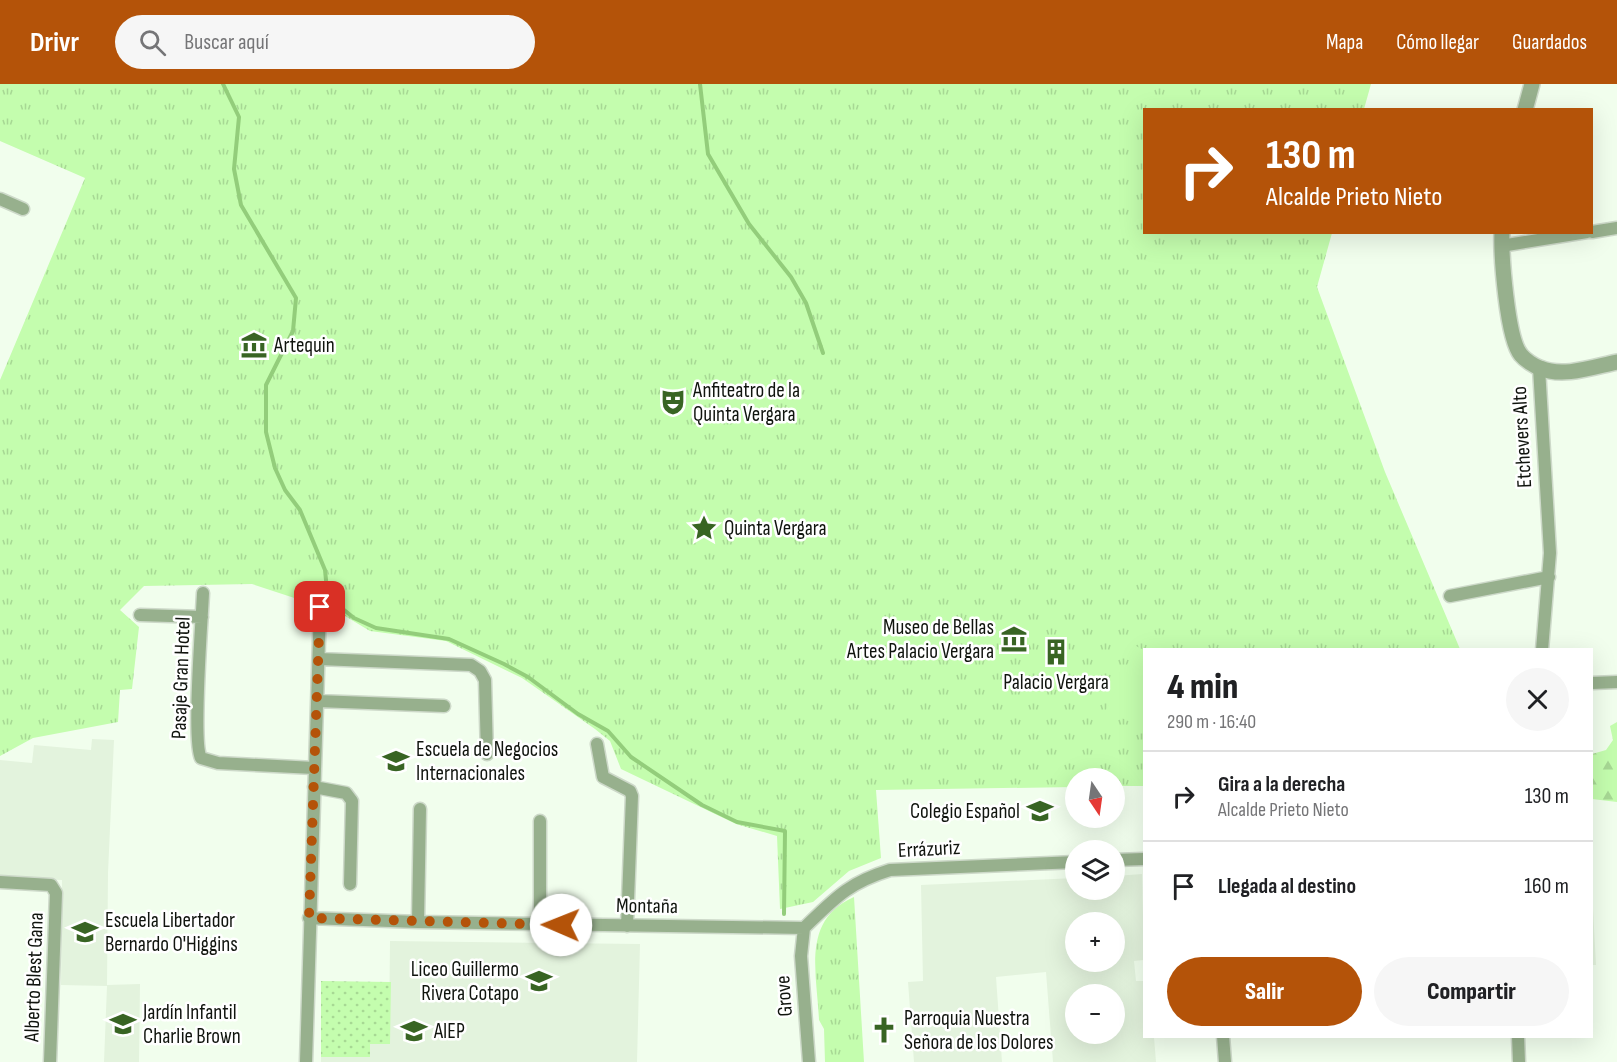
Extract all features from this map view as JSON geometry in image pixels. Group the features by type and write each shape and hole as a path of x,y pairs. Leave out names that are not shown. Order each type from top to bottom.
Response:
{"street":[{"path":"1526,108 1532,84"},
{"path":"0,199 23,209"},
{"path":"1593,232 1617,228"},
{"path":"1502,239 1563,234"},
{"name":"Etchevers Alto","path":"1502,239 1515,344 1520,354 1539,368 1550,577 1542,648"},
{"path":"1539,368 1566,372 1617,362"},
{"path":"1450,596 1550,577"},
{"name":"Pasaje Gran Hotel","path":"203,593 198,729 198,753 201,758 218,763 314,768"},
{"path":"306,1062 320,607"},
{"path":"140,615 202,617"},
{"path":"320,659 471,665 480,671 485,680 487,754"},
{"path":"1593,683 1617,682"},
{"path":"318,701 444,706"},
{"path":"597,744 603,777 630,791 632,796 627,926"},
{"path":"314,787 346,793 352,801 350,884"},
{"path":"418,922 420,809"},
{"path":"540,821 540,924"},
{"path":"1125,860 1143,859"},
{"name":"Errázuriz","path":"804,928 841,891 867,877 890,870 1065,862"},
{"name":"Alberto Blest Gana","path":"0,882 51,885 56,893 50,1062"},
{"name":"Montaña","path":"309,918 804,928"},
{"name":"Grove","path":"804,928 801,956 809,1062"},
{"path":"1223,1038 1225,1062"},
{"path":"1518,1038 1519,1062"}],"shaded area":[{"path":"92,739 114,740 108,873 107,985 140,984 139,1062 104,1062 107,986 61,985 62,880 0,878 0,760 32,763 34,745 91,750"},
{"path":"1142,874 1143,960 1134,961 1136,981 1143,981 1143,1038 1154,1038 1156,1062 1053,1062 1046,972 996,977 1002,1062 914,1062 908,982 923,981 921,885 1065,878 1065,900 1125,900 1125,875"},
{"path":"1593,909 1596,965 1593,965"},
{"name":"Liceo Guillermo Rivera Cotapo","path":"390,941 640,944 637,1062 321,1062 321,1057 369,1057 370,1044 389,1044"}],"green space":[{"name":"Quinta Vergara","path":"0,84 1371,84 1364,108 1143,108 1143,234 1332,234 1317,287 1385,472 1460,648 1143,648 1143,786 1125,786 1125,768 1065,768 1065,787 876,790 881,858 849,871 813,902 780,909 777,836 736,824 621,769 610,741 522,678 446,641 370,631 340,613 252,584 144,586 120,610 139,627 132,689 120,690 118,722 33,738 0,756 0,380 85,178 0,141"},
{"path":"1136,646 1143,650 1143,728 1106,710"},
{"path":"1617,722 1617,802 1593,799 1593,754 1606,750 1613,740 1610,726"},
{"path":"854,897 864,1062 825,1062 824,1029 819,1020 816,950 819,934 826,919 837,907"},
{"path":"321,981 391,982 390,1044 370,1044 370,1057 321,1057"}],"waterway":[{"path":"223,84 239,117 234,169 241,205 296,298 293,331 266,385 266,432 275,468 285,490 300,510 325,570 327,590 333,601 354,618 376,628 449,639 504,664 528,677 578,714 608,731 631,757 702,805 737,822 785,831 784,914"},
{"path":"700,84 708,154 749,224 791,277 806,303 823,353"}],"place":[{"name":"Artequin","path":"254,345"},
{"name":"Anfiteatro de la Quinta Vergara","path":"673,402"},
{"name":"Quinta Vergara","path":"704,528"},
{"name":"Museo de Bellas Artes Palacio Vergara","path":"1014,639"},
{"name":"Palacio Vergara","path":"1056,652"},
{"name":"Escuela de Negocios Internacionales","path":"396,761"},
{"name":"Colegio Español","path":"1040,811"},
{"name":"Escuela Libertador Bernardo O'Higgins","path":"85,932"},
{"name":"Liceo Guillermo Rivera Cotapo","path":"539,981"},
{"name":"Jardín Infantil Charlie Brown","path":"123,1024"},
{"name":"Parroquia Nuestra Señora de los Dolores","path":"884,1030"},
{"name":"AIEP","path":"414,1031"}],"route":[{"path":"320,607 309,918 561,925"}]}
